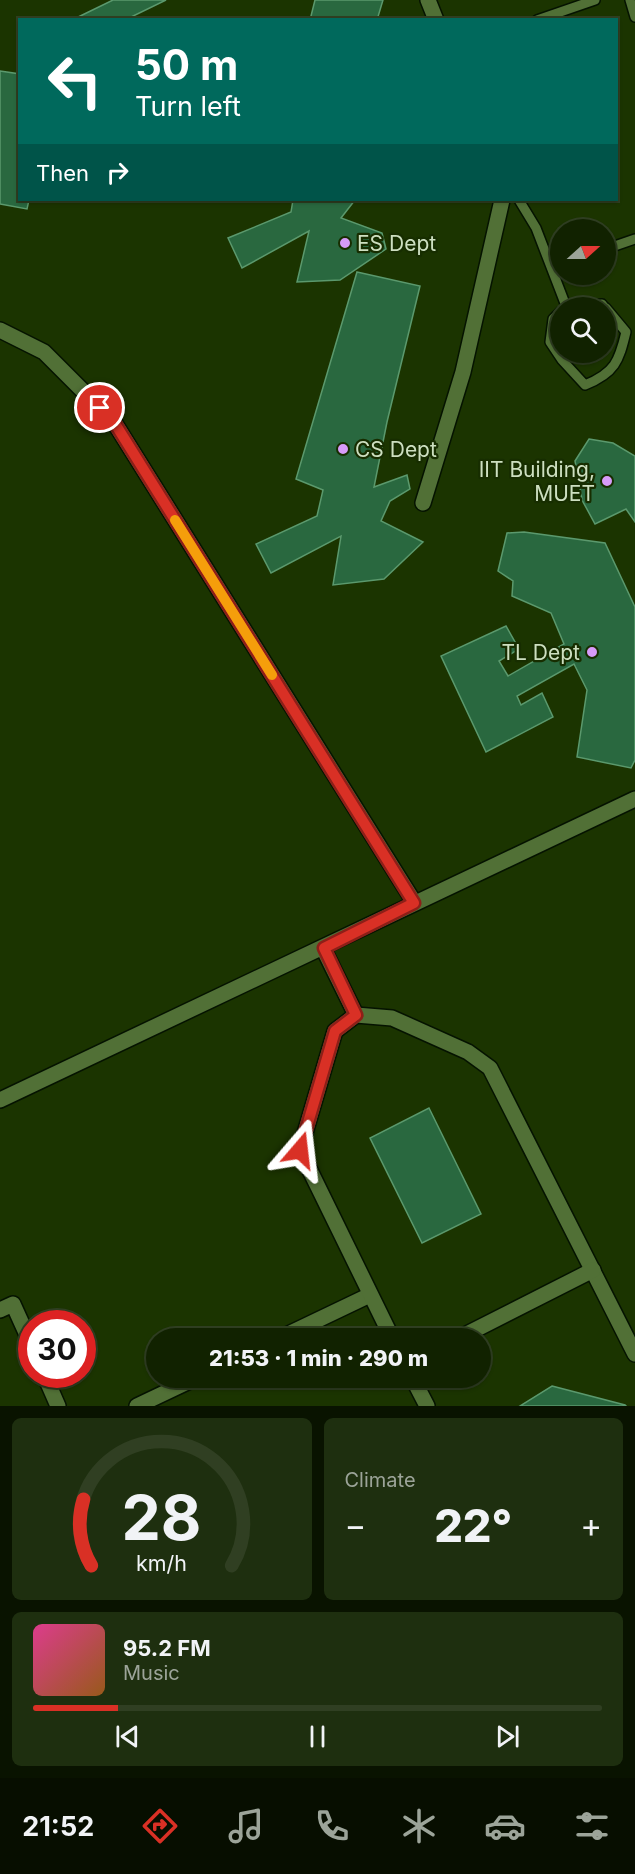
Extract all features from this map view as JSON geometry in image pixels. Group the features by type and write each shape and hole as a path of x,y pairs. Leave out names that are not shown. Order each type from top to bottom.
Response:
{"street":[{"path":"428,0 435,18"},
{"path":"423,503 463,372 502,201"},
{"path":"0,330 44,352 114,422 414,903"},
{"path":"0,1100 635,799"},
{"path":"324,948 356,1015"},
{"path":"387,1328 300,1150 335,1031 356,1015 392,1018 468,1052 490,1068 635,1354"},
{"path":"479,1328 593,1270"},
{"path":"301,1328 370,1295"},
{"path":"0,1310 13,1304 18,1315"},
{"path":"50,1388 58,1406"},
{"path":"137,1406 175,1388"},
{"path":"418,1388 427,1406"}],"lane":[{"path":"543,18 595,0"},
{"path":"630,0 635,17"},
{"path":"520,201 536,228 560,297"},
{"path":"616,246 635,239"},
{"path":"616,320 626,332 616,362"},
{"path":"565,363 585,385 610,372 616,363"}],"shaded area":[{"path":"0,0 635,0 635,1406 0,1406"}],"building":[{"path":"113,0 166,0 129,18 76,18"},
{"path":"315,0 383,0 378,18 310,18"},
{"path":"0,71 18,74 18,201 29,201 27,209 0,204"},
{"name":"ES Dept","path":"293,201 354,201 341,218 382,233 386,249 340,280 297,282 309,231 242,268 228,238 291,212"},
{"name":"CS Dept","path":"357,272 420,286 387,422 374,487 407,475 410,489 390,501 381,521 423,542 384,579 333,585 341,536 271,573 256,544 317,516 323,490 296,479"},
{"name":"IIT Building, MUET","path":"589,439 613,443 635,456 635,522 626,509 595,524 582,500 575,461"},
{"name":"TL Dept","path":"524,532 605,543 635,607 635,760 631,768 577,757 587,690 574,664 517,696 521,705 542,693 553,717 486,752 441,656 506,626 519,649 499,661 508,676 564,644 551,613 512,596 513,581 498,571 507,533"},
{"path":"429,1108 481,1214 422,1243 370,1138"},
{"path":"552,1386 625,1405 626,1406 520,1406"}],"slow traffic":[{"path":"175,520 272,675"}],"place":[{"name":"ES Dept","path":"345,243"},
{"name":"CS Dept","path":"343,449"},
{"name":"IIT Building, MUET","path":"607,481"},
{"name":"TL Dept","path":"592,652"}],"route":[{"path":"100,408 114,422 414,903 324,948 356,1015 335,1031 300,1150"}]}
